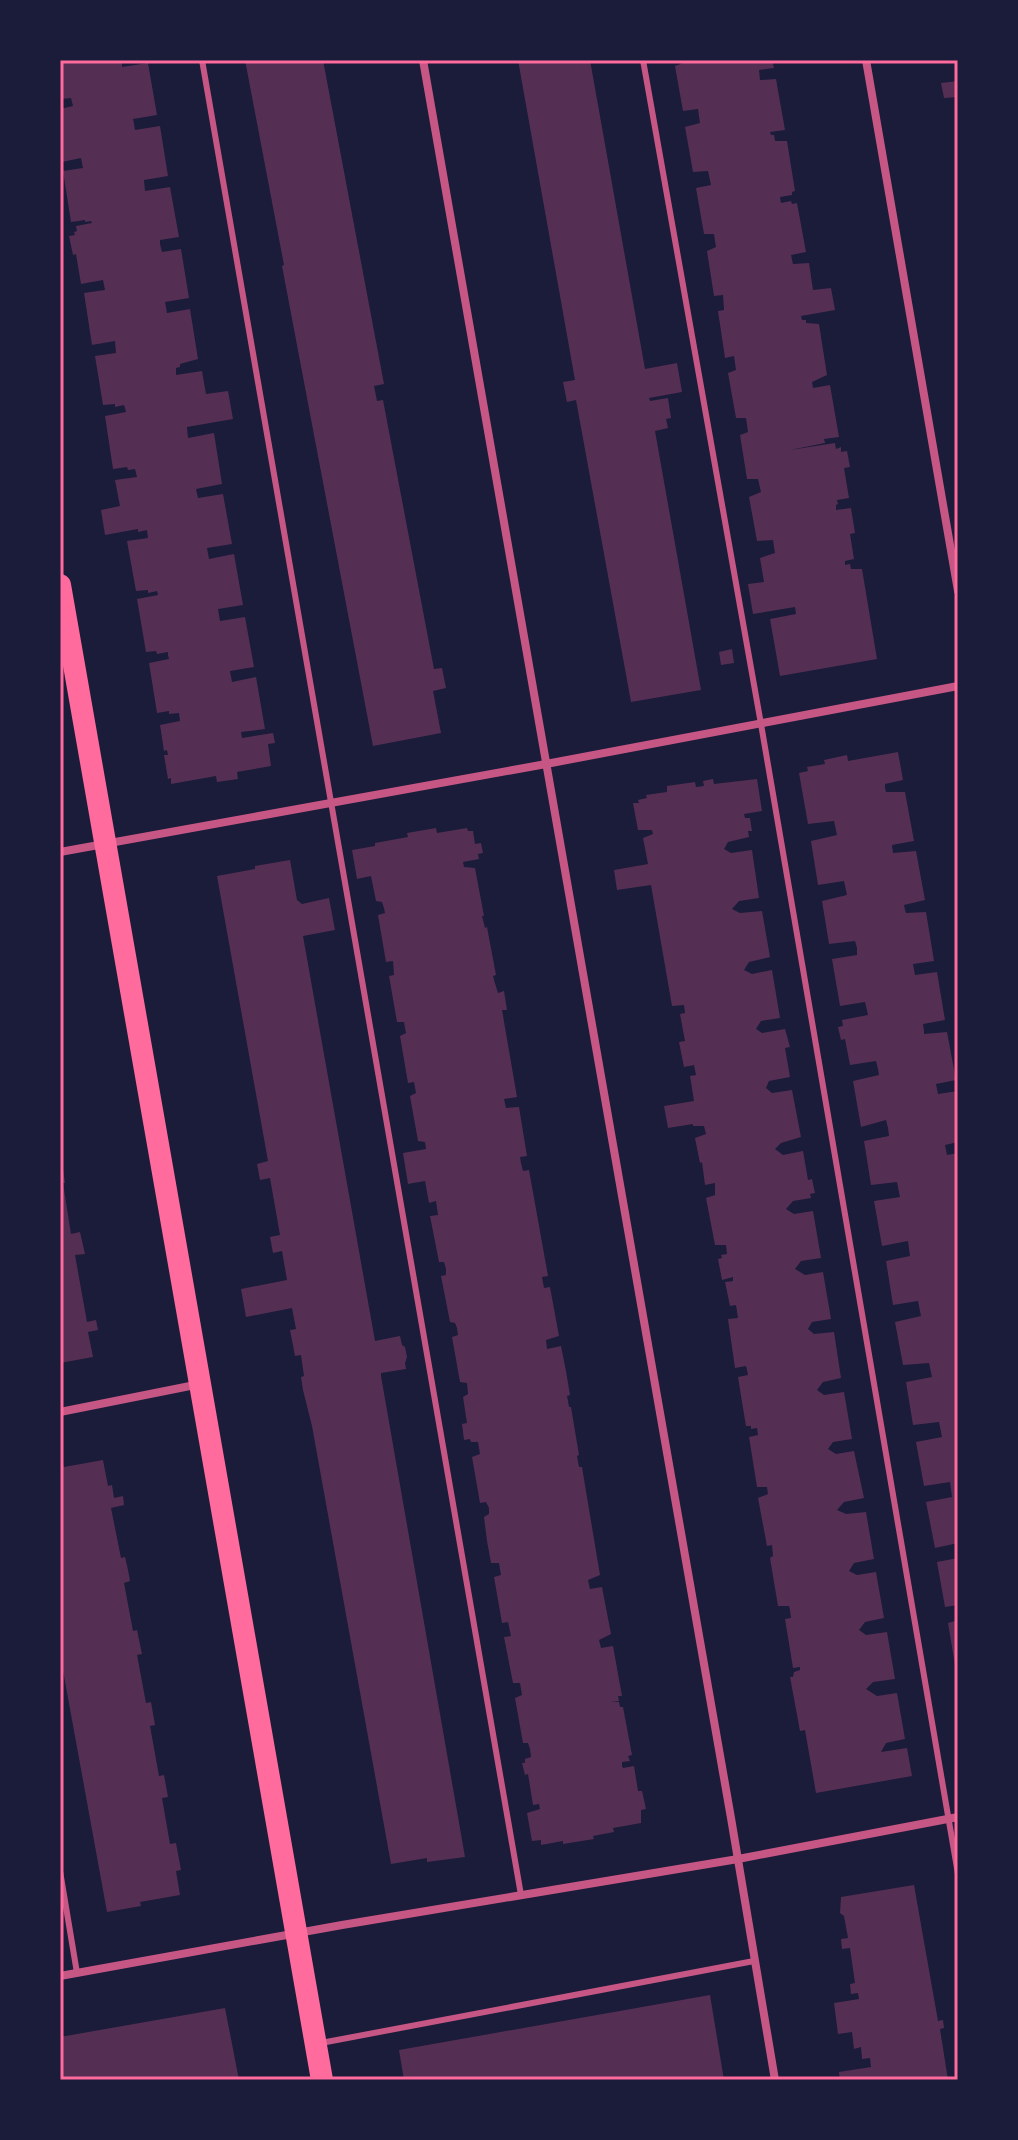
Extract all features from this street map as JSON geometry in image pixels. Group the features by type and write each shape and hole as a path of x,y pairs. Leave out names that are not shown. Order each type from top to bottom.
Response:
{"highway":[{"path":"60,585 322,2080"}],"street":[{"path":"423,60 775,2080"},
{"path":"866,60 958,591"},
{"path":"60,852 958,686"},
{"path":"60,1412 200,1384"},
{"path":"60,1976 295,1933 738,1859 953,1818"}],"lane":[{"path":"202,60 521,1895"},
{"path":"643,60 953,1818 958,1874"},
{"path":"60,1871 77,1973"},
{"path":"315,2044 754,1961"}],"building":[{"path":"60,60 122,60 122,67 148,63 157,115 133,119 135,130 160,126 168,176 144,180 145,191 170,187 179,237 160,240 160,244 162,252 181,249 189,298 165,302 167,313 190,309 198,359 180,364 176,375 202,371 206,394 228,391 233,419 187,427 188,438 214,433 222,484 196,489 198,498 223,494 232,544 207,548 209,559 234,554 243,605 218,609 220,621 245,617 254,667 230,671 232,682 256,677 265,729 241,732 242,738 273,733 275,743 268,744 271,766 237,772 238,779 217,782 216,776 171,784 171,778 168,779 164,755 168,755 167,750 164,751 160,725 180,721 179,713 157,713 149,663 169,659 168,652 146,652 137,599 158,595 157,591 136,591 127,541 148,538 147,530 105,535 101,510 120,506 115,480 137,477 135,469 113,469 105,416 126,412 124,405 103,405 95,356 116,353 115,341 92,345 84,293 105,290 103,280 81,284 76,254 73,255 69,236 75,235 76,226 92,223 85,220 71,222 63,171 83,168 81,158 62,162 60,109 73,106 71,98 62,99 60,96"},
{"path":"245,60 323,60 384,384 374,386 377,401 383,400 434,669 442,668 446,688 433,691 441,733 373,746"},
{"path":"518,60 590,60 645,369 677,363 682,392 649,398 650,401 668,398 671,418 666,419 668,428 655,431 701,690 631,702 576,400 567,402 563,382 575,380"},
{"path":"683,60 772,60 774,68 759,70 760,80 776,79 785,130 770,132 775,141 787,141 795,191 792,195 780,197 781,203 797,203 806,252 791,255 793,264 809,263 813,290 831,288 835,310 801,316 806,323 819,324 827,375 812,382 813,388 830,385 839,437 790,450 835,443 836,449 841,447 841,452 847,451 850,467 844,468 849,498 837,500 836,510 851,508 855,533 850,534 854,559 845,561 845,565 850,564 851,569 862,569 877,659 780,676 770,619 796,614 795,607 753,614 748,584 764,582 760,558 775,553 773,540 757,541 749,497 761,492 758,479 747,479 740,435 748,432 746,418 736,418 728,373 736,370 734,356 725,358 718,311 724,310 723,295 714,296 707,251 716,247 714,234 704,234 696,188 711,185 708,171 693,172 685,127 700,123 698,109 683,111 675,66"},
{"path":"958,81 958,97 944,98 941,83"},
{"path":"732,649 734,663 721,665 719,652"},
{"path":"898,752 903,780 885,784 885,788 886,792 905,792 914,841 892,845 893,853 916,851 925,900 904,905 906,913 926,912 934,961 913,964 915,975 937,972 945,1020 923,1024 924,1034 947,1032 956,1080 936,1084 938,1094 958,1091 958,1142 945,1145 947,1155 958,1153 958,1543 935,1548 926,1502 952,1497 950,1482 924,1486 916,1442 942,1437 939,1422 913,1425 906,1382 932,1377 929,1363 903,1365 895,1322 921,1316 918,1301 893,1305 886,1261 910,1256 908,1241 882,1246 874,1201 900,1197 897,1182 871,1185 864,1141 889,1136 888,1128 886,1120 861,1127 853,1081 879,1075 878,1069 876,1061 850,1065 845,1039 841,1040 838,1027 843,1026 842,1020 868,1015 865,1002 840,1006 832,959 857,955 857,948 855,941 829,944 822,901 847,895 844,881 818,885 811,841 837,835 834,821 808,824 799,773 808,771 807,767 825,764 824,760 847,755 848,761"},
{"path":"713,779 714,784 757,779 762,811 744,814 745,818 750,818 752,831 748,831 749,837 728,842 724,849 731,853 752,850 759,898 739,901 732,909 740,913 762,911 770,957 749,962 744,970 752,974 772,970 780,1018 761,1021 756,1029 762,1033 785,1029 790,1047 785,1048 790,1077 769,1081 766,1088 772,1093 792,1090 801,1137 781,1143 775,1149 783,1155 803,1151 808,1180 812,1179 815,1193 810,1194 811,1198 793,1201 786,1209 794,1214 813,1211 821,1258 801,1261 795,1269 805,1275 823,1272 831,1319 812,1322 808,1329 814,1334 834,1332 841,1378 823,1382 817,1390 824,1395 844,1392 852,1439 833,1442 828,1449 836,1454 854,1451 864,1498 844,1502 837,1510 846,1514 866,1512 874,1559 854,1563 849,1571 857,1575 876,1572 884,1618 865,1622 859,1630 866,1635 887,1632 895,1679 873,1682 866,1689 877,1696 897,1693 905,1739 886,1743 881,1752 907,1748 912,1776 816,1793 805,1730 800,1731 790,1677 800,1667 793,1668 785,1619 791,1618 790,1610 789,1606 778,1606 770,1558 773,1556 772,1545 767,1546 758,1498 768,1494 767,1487 757,1487 749,1437 758,1435 757,1428 746,1426 742,1402 738,1377 748,1375 746,1366 735,1368 728,1319 738,1318 736,1305 730,1306 725,1282 733,1281 733,1277 722,1280 718,1259 727,1254 726,1245 715,1245 706,1198 715,1195 715,1183 705,1185 695,1138 706,1134 704,1126 693,1124 668,1128 664,1106 694,1101 690,1076 696,1075 694,1065 684,1067 679,1042 685,1041 680,1014 685,1013 684,1005 672,1006 651,885 617,890 614,870 648,864 643,838 653,834 652,830 638,830 633,803 639,803 638,800 647,798 646,795 667,792 667,786 695,782 696,787 704,786 703,781"},
{"path":"436,828 437,833 467,828 473,831 475,844 481,843 483,853 478,854 479,859 463,862 464,867 475,868 496,975 493,976 498,993 504,991 507,1010 502,1010 517,1097 504,1099 506,1108 519,1107 527,1156 520,1157 521,1163 523,1171 529,1170 548,1276 542,1277 544,1288 550,1287 559,1336 546,1340 547,1349 561,1346 566,1371 577,1456 579,1467 582,1467 600,1575 588,1580 590,1589 602,1587 611,1634 599,1640 601,1648 613,1646 622,1696 618,1696 619,1701 611,1702 619,1702 623,1707 632,1755 628,1756 630,1761 622,1762 622,1766 634,1766 638,1791 642,1791 646,1809 641,1810 641,1823 613,1828 614,1832 593,1836 594,1839 563,1844 563,1841 541,1845 541,1840 532,1841 527,1813 540,1809 539,1804 533,1805 528,1774 525,1775 522,1763 531,1757 530,1749 528,1743 523,1743 515,1698 522,1695 520,1683 513,1683 504,1637 511,1636 508,1622 502,1623 494,1577 501,1575 499,1563 491,1563 487,1541 484,1517 489,1514 489,1508 486,1502 480,1503 472,1457 480,1454 478,1442 464,1440 462,1424 467,1423 463,1397 468,1394 467,1383 460,1382 452,1337 458,1335 457,1328 455,1323 450,1322 441,1276 446,1275 446,1269 444,1262 439,1262 430,1216 438,1215 436,1201 429,1203 425,1181 408,1184 403,1153 426,1149 425,1142 418,1141 410,1096 416,1093 414,1082 408,1083 400,1036 406,1033 404,1022 397,1022 389,976 394,975 393,961 386,962 378,915 385,913 382,902 376,901 371,876 357,879 352,850 408,837 407,833"},
{"path":"290,860 297,900 302,904 329,898 335,930 303,936 375,1341 400,1336 407,1357 406,1369 381,1373 381,1376 465,1857 427,1862 427,1858 391,1864 303,1390 301,1355 295,1356 290,1330 296,1329 292,1308 246,1317 241,1289 287,1280 282,1251 273,1253 270,1237 280,1235 270,1178 260,1180 257,1164 268,1161 217,876"},
{"path":"60,1163 71,1234 80,1232 85,1254 75,1255 87,1322 96,1320 98,1330 88,1332 93,1357 60,1363"},
{"path":"103,1460 108,1486 112,1485 114,1498 123,1496 124,1505 111,1508 121,1558 125,1557 130,1581 124,1583 133,1631 137,1630 142,1654 137,1655 146,1703 151,1702 155,1725 150,1726 159,1776 164,1775 168,1797 162,1798 170,1844 176,1843 181,1870 176,1871 180,1895 107,1912 60,1654 60,1464 64,1467"},
{"path":"958,1558 958,1605 945,1607 937,1562"},
{"path":"958,1620 958,1671 956,1671 948,1623"},
{"path":"914,1885 938,2021 943,2020 944,2028 940,2029 948,2080 840,2080 839,2072 871,2067 870,2058 862,2059 861,2047 854,2049 852,2032 838,2034 834,2003 859,1999 858,1993 851,1994 850,1984 855,1983 850,1948 842,1949 841,1939 848,1938 844,1916 840,1913 841,1897"},
{"path":"710,1995 724,2080 404,2080 399,2050"},
{"path":"225,2008 239,2080 60,2080 60,2037"}]}
